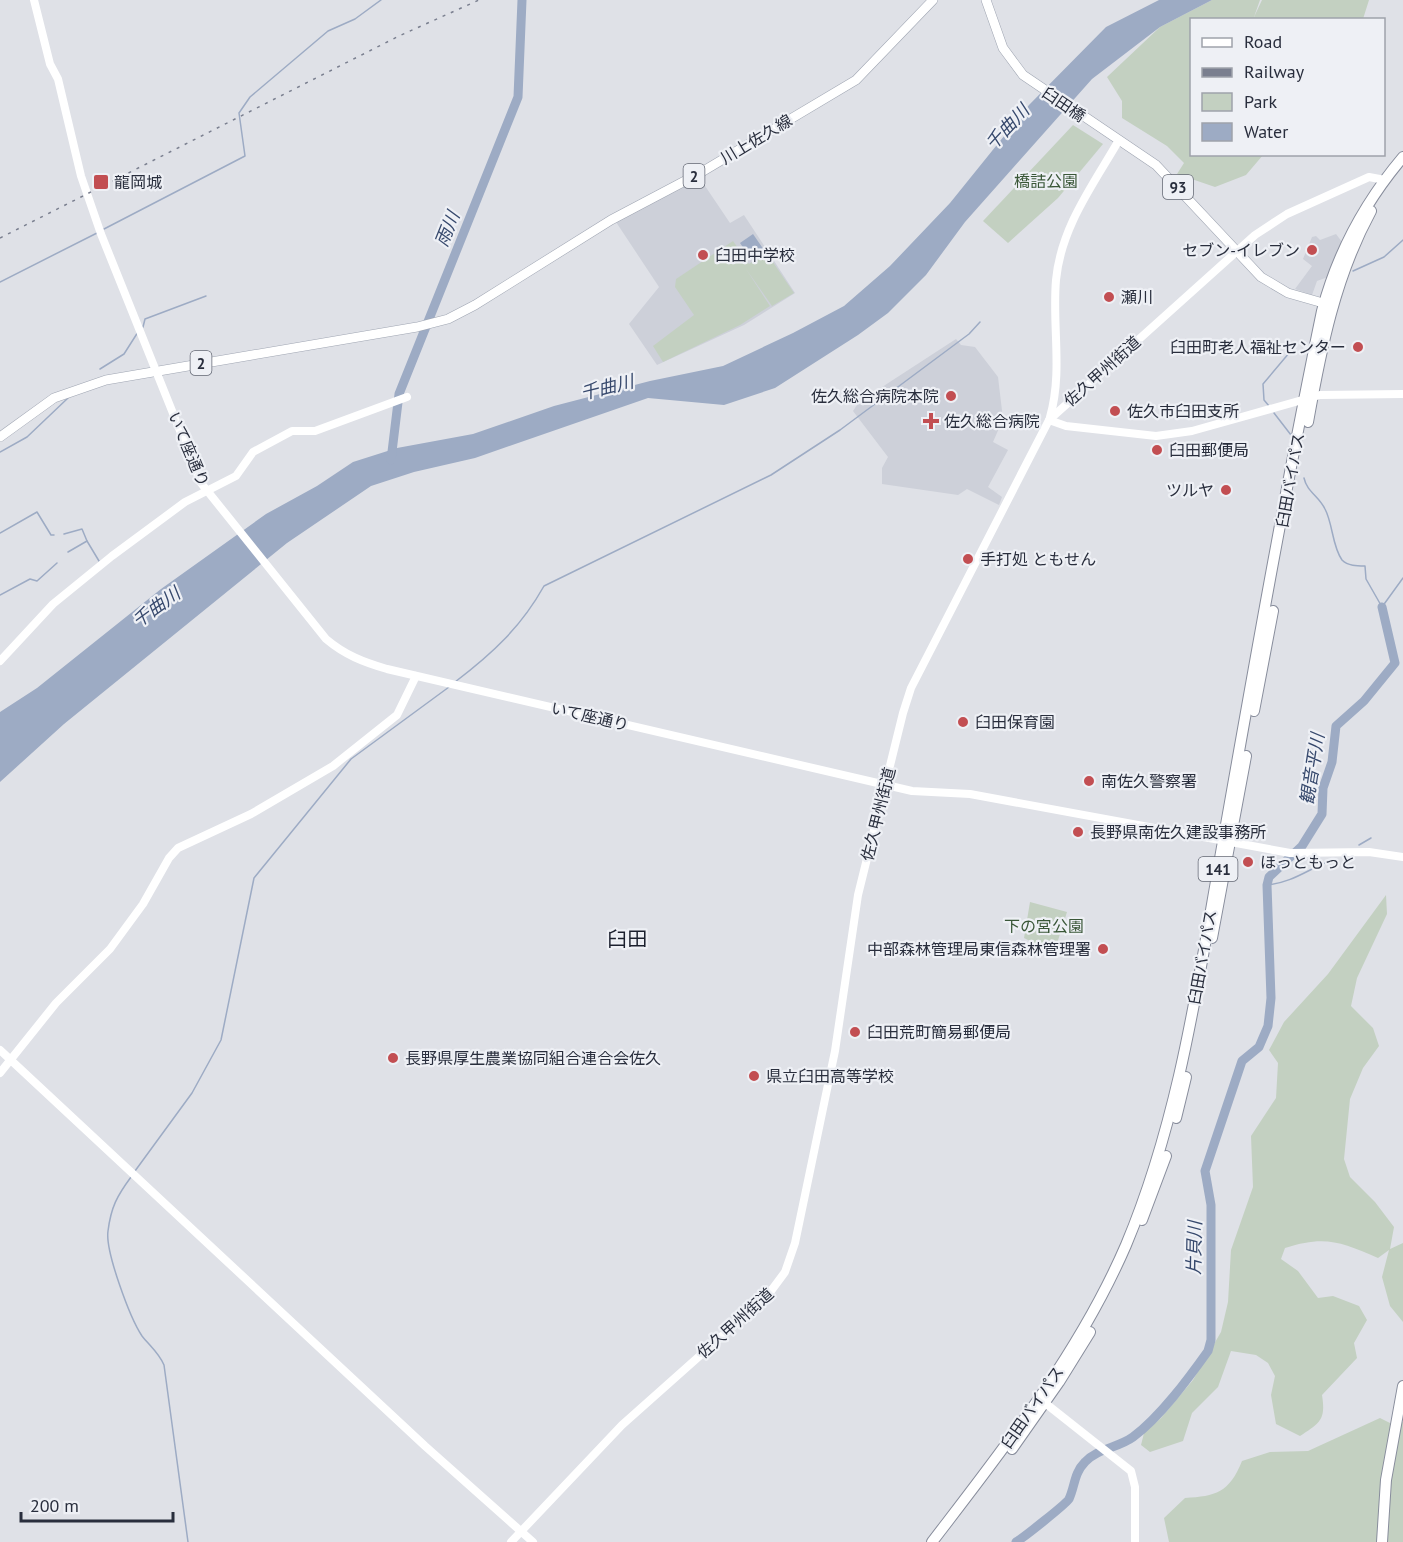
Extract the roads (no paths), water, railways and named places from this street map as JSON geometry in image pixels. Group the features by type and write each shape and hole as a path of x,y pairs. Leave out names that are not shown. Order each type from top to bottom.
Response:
{"highway":[{"name":"臼田バイパス","path":"941,1542 1043,1401 1104,1290 1126,1244 1158,1156 1191,1020 1227,841 1328,304 1349,237 1403,157"},
{"name":"臼田バイパス","path":"1387,182 1403,165"},
{"path":"1382,1542 1386,1480 1403,1386"},
{"name":"臼田バイパス","path":"932,1542 1043,1401"},
{"path":"1388,1542 1391,1480 1403,1413"}],"main road":[{"name":"川上佐久線","path":"158,371 417,327 435,323 475,306 611,220 700,173 856,80 933,0"},
{"name":"臼田橋","path":"986,0 1003,48 1019,71 1115,137"},
{"name":"93","path":"1115,137 1170,178 1235,251 1273,286 1328,304"},
{"name":"2","path":"0,437 32,411 64,393 106,380 158,371"}],"street":[{"name":"いて座通り","path":"34,0 50,64 58,79 81,176 112,262 158,371 188,453 206,490 310,620 326,639 343,653 360,662 416,676 923,792 961,793 992,798 1290,853 1369,852 1403,857"},
{"path":"1115,137 1075,213 1059,265 1056,294 1056,385 1049,420 1066,426 1156,436 1192,431 1309,398 1341,394 1403,394"},
{"name":"佐久甲州街道","path":"511,1542 622,1425 768,1295 785,1272 795,1243 835,1051 858,895 911,688 1049,420 1255,235 1294,211 1372,176 1387,182"},
{"path":"0,661 53,604 89,574 178,507 236,476 253,452 292,431 315,431 407,397"},
{"path":"0,1073 52,1007 114,944 143,904 169,858 178,848 251,814 343,759 397,715 416,676"},
{"path":"0,1050 425,1446 533,1542"},
{"path":"1043,1401 1128,1468 1135,1478 1135,1542"}],"water":[{"name":"千曲川","path":"1159,0 1212,0 1160,27 1092,79 965,222 926,275 888,313 858,335 775,388 724,405 648,398 475,458 414,472 371,486 287,543 64,724 0,782 0,712 37,688 161,589 266,514 317,486 353,462 397,448 473,434 554,406 650,381 723,366 844,306 890,266 950,203 1029,105 1106,27"},
{"path":"753,234 764,250 751,259 740,243"}],"waterway":[{"path":"104,229 245,156 239,113 250,97 328,31 355,19 381,0"},
{"name":"雨川","path":"391,460 399,394 518,97 522,0"},
{"path":"0,282 97,233"},
{"name":"観音平川","path":"1353,271 1384,257 1403,240"},
{"path":"143,327 145,319 206,296"},
{"path":"455,682 482,661 516,627 544,586 771,475 840,430 969,334 980,322"},
{"path":"100,369 124,354 138,332"},
{"name":"観音平川","path":"1269,406 1264,400 1263,384 1295,346"},
{"path":"0,452 27,437 68,398"},
{"name":"観音平川","path":"1274,413 1291,435"},
{"name":"観音平川","path":"1304,478 1325,509 1336,548 1342,560 1350,565 1365,566 1366,579 1382,607 1403,578"},
{"path":"0,533 37,512 51,535 54,535"},
{"path":"64,534 82,529 87,541"},
{"path":"68,552 87,541 99,561"},
{"path":"0,595 30,579 37,581 57,563"},
{"name":"片貝川","path":"1016,1542 1069,1499 1079,1471 1090,1457 1127,1441 1143,1429 1183,1385 1208,1351 1211,1340 1211,1205 1205,1171 1242,1061 1259,1047 1268,1026 1271,998 1267,885 1269,877 1302,846 1322,814 1323,788 1332,762 1336,726 1364,701 1395,663 1382,607"},
{"path":"135,1171 192,1093 221,1040 254,878 351,759 449,687"},
{"path":"1359,845 1371,838"},
{"path":"1267,885 1293,878 1332,860"},
{"path":"131,1177 113,1208 108,1241 114,1268 131,1315 142,1336 164,1365 188,1542"}],"railway":[{"path":"0,238 399,36 479,0"}],"place":[{"name":"龍岡城","path":"101,182"},
{"name":"セブン-イレブン","path":"1312,250"},
{"name":"臼田中学校","path":"703,255"},
{"name":"瀬川","path":"1109,297"},
{"name":"臼田町老人福祉センター","path":"1358,347"},
{"name":"佐久総合病院本院","path":"951,396"},
{"name":"佐久市臼田支所","path":"1115,411"},
{"name":"佐久総合病院","path":"931,421"},
{"name":"臼田郵便局","path":"1157,450"},
{"name":"ツルヤ","path":"1226,490"},
{"name":"手打処 ともせん","path":"968,559"},
{"name":"臼田保育園","path":"963,722"},
{"name":"南佐久警察署","path":"1089,781"},
{"name":"長野県南佐久建設事務所","path":"1078,832"},
{"name":"ほっともっと","path":"1248,862"},
{"name":"中部森林管理局東信森林管理署","path":"1103,949"},
{"name":"臼田荒町簡易郵便局","path":"855,1032"},
{"name":"長野県厚生農業協同組合連合会佐久","path":"393,1058"},
{"name":"県立臼田高等学校","path":"754,1076"}],"district":[{"name":"臼田","path":"627,939"}],"park label":[{"name":"橋詰公園","path":"1046,181"},
{"name":"下の宮公園","path":"1044,926"}]}
